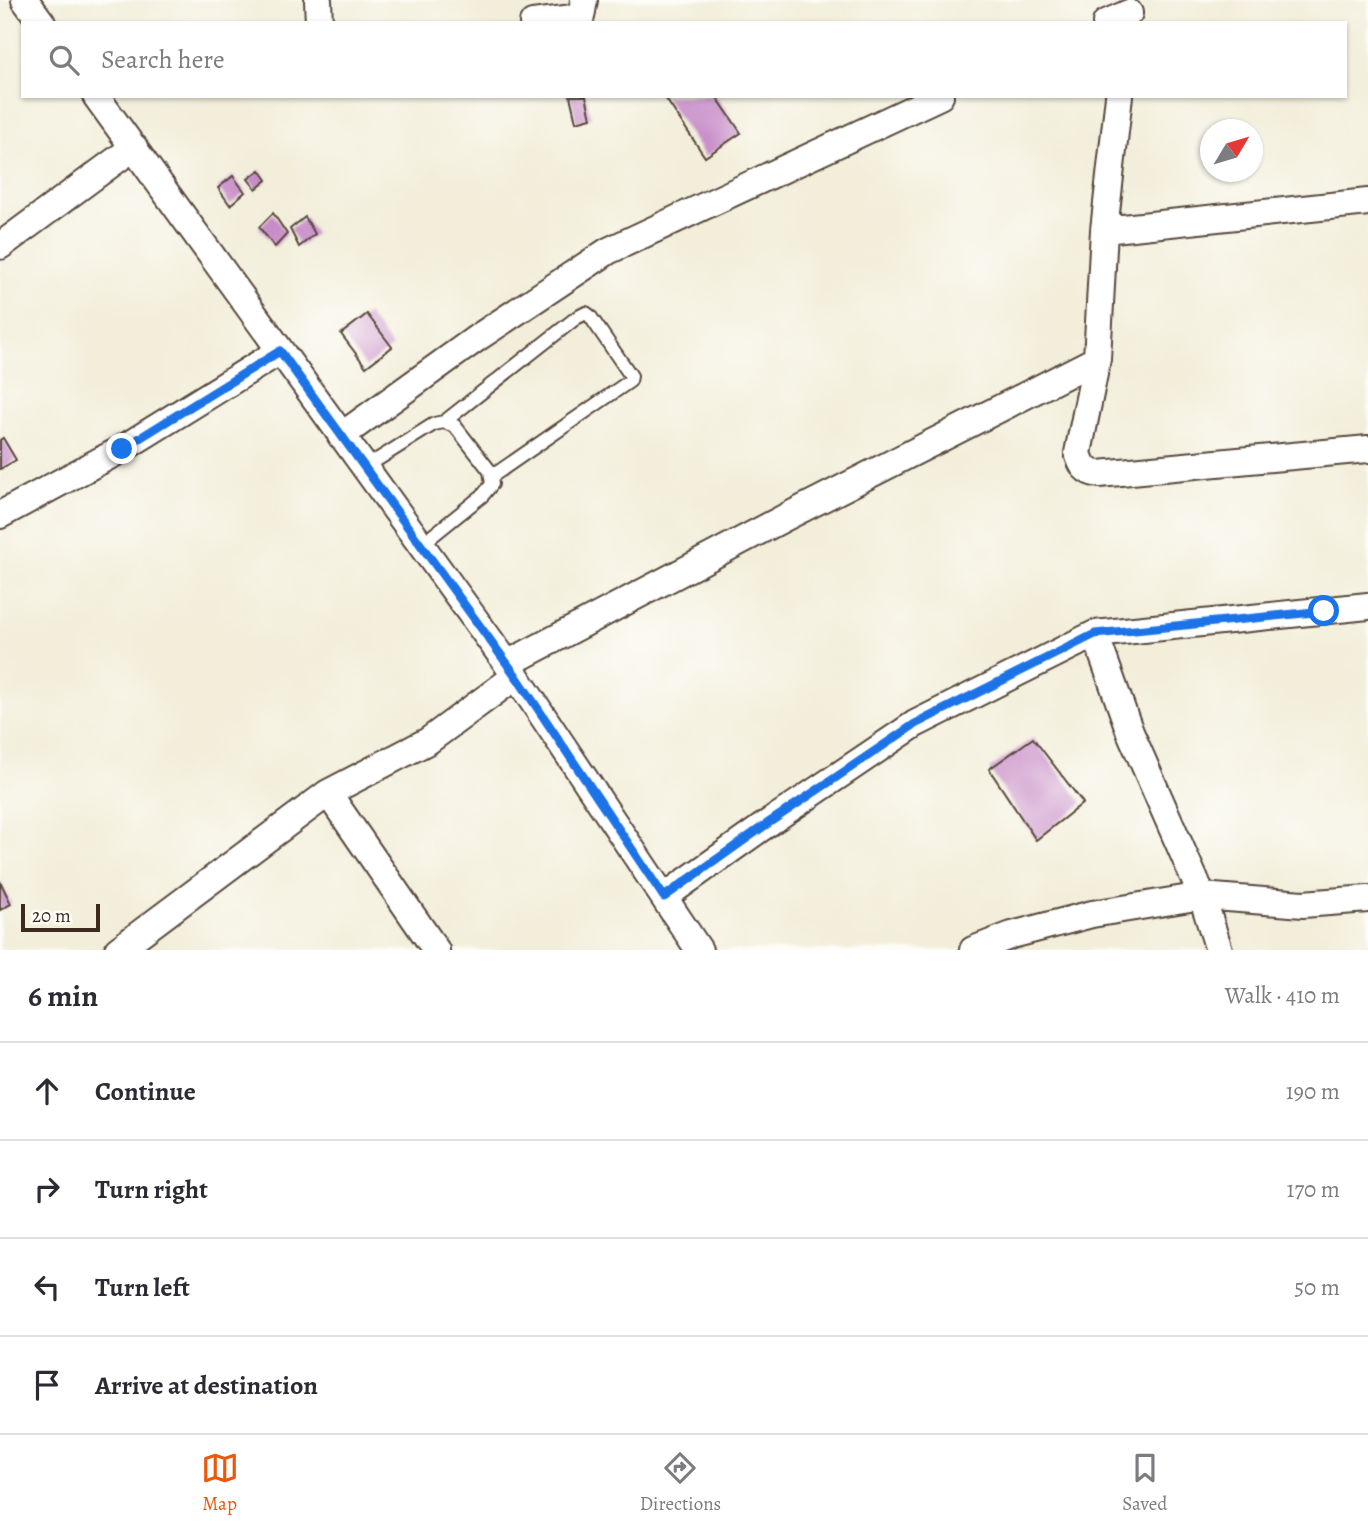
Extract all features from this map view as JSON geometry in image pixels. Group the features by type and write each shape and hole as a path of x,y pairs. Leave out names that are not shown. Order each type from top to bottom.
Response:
{"street":[{"path":"25,0 40,21"},
{"path":"318,0 319,21"},
{"path":"550,21 581,17 584,0"},
{"path":"101,98 511,670 699,950"},
{"path":"341,436 477,338 608,251 936,98"},
{"path":"1119,98 1104,230 1097,359 1078,453 1082,467 1090,473 1099,474 1368,449"},
{"path":"0,246 134,147"},
{"path":"1104,230 1368,202"},
{"path":"0,515 122,449 280,351"},
{"path":"118,950 328,793 428,741 511,670 786,517 1097,359"},
{"path":"664,897 915,724 1095,634 1368,606"},
{"path":"1095,634 1130,732 1202,896 1219,950"},
{"path":"328,793 436,950"},
{"path":"973,950 1091,914 1202,896 1303,904 1368,899"}],"lane":[{"path":"365,468 435,424 444,422 576,318 586,313 631,376 630,381 491,477"},
{"path":"421,545 484,495 492,484 490,471 454,426 444,422"}],"building":[{"path":"570,98 586,98 591,118 576,122"},
{"path":"665,98 717,98 741,133 705,157"},
{"path":"260,170 267,180 256,189 248,179"},
{"path":"233,176 245,192 230,205 218,188"},
{"path":"273,213 287,234 275,247 259,227"},
{"path":"305,217 315,234 299,247 290,229"},
{"path":"367,314 392,347 366,367 341,334"},
{"path":"3,438 16,460 0,469 0,440"},
{"path":"1033,738 1083,803 1036,840 989,769"},
{"path":"0,881 11,904 0,910"}],"route":[{"path":"122,449 280,351 516,676 664,897 915,724 1095,634 1324,611"}]}
